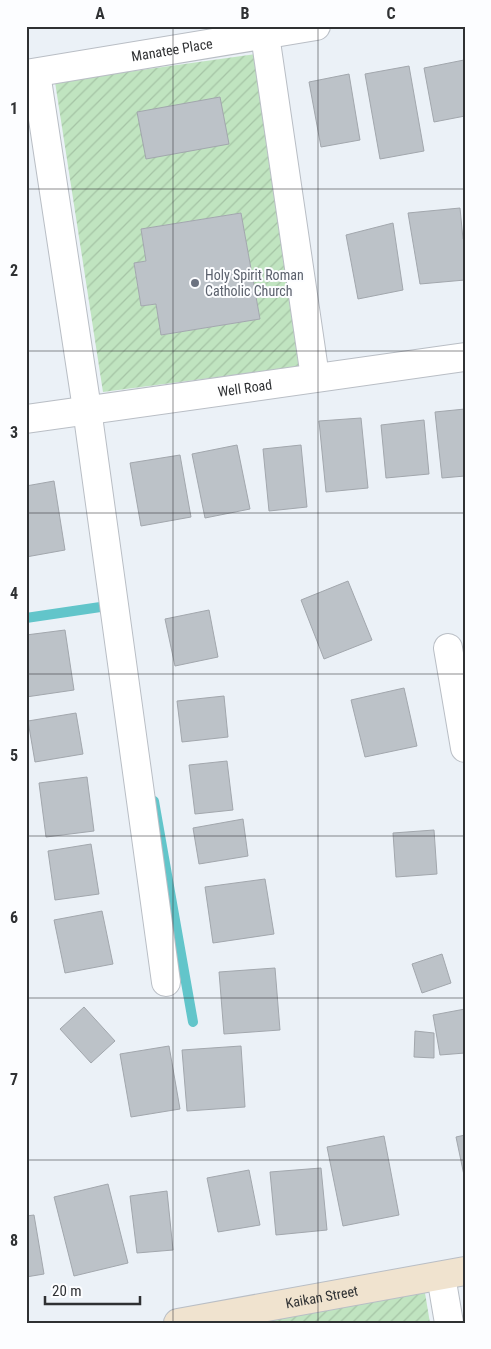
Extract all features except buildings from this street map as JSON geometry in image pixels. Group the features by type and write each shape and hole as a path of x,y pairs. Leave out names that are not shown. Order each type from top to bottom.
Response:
{"street":[{"name":"Manatee Place","path":"31,73 316,26"},
{"path":"265,35 316,378"},
{"path":"31,73 87,409 166,982"},
{"name":"Well Road","path":"26,419 465,357"},
{"path":"448,648 462,712 465,748"},
{"path":"449,1323 453,1274"},
{"name":"Kaikan Street","path":"178,1323 223,1319 453,1274"}],"green space":[{"path":"256,54 302,366 103,392 55,82","holes":["241,213 260,319 161,335 156,304 141,306 134,264 146,261 141,229"]},
{"path":"425,1293 430,1323 258,1323 258,1321"}],"waterway":[{"path":"26,618 114,605"},
{"path":"154,801 193,1022"}],"place":[{"name":"Holy Spirit Roman Catholic Church","path":"195,283"}]}
